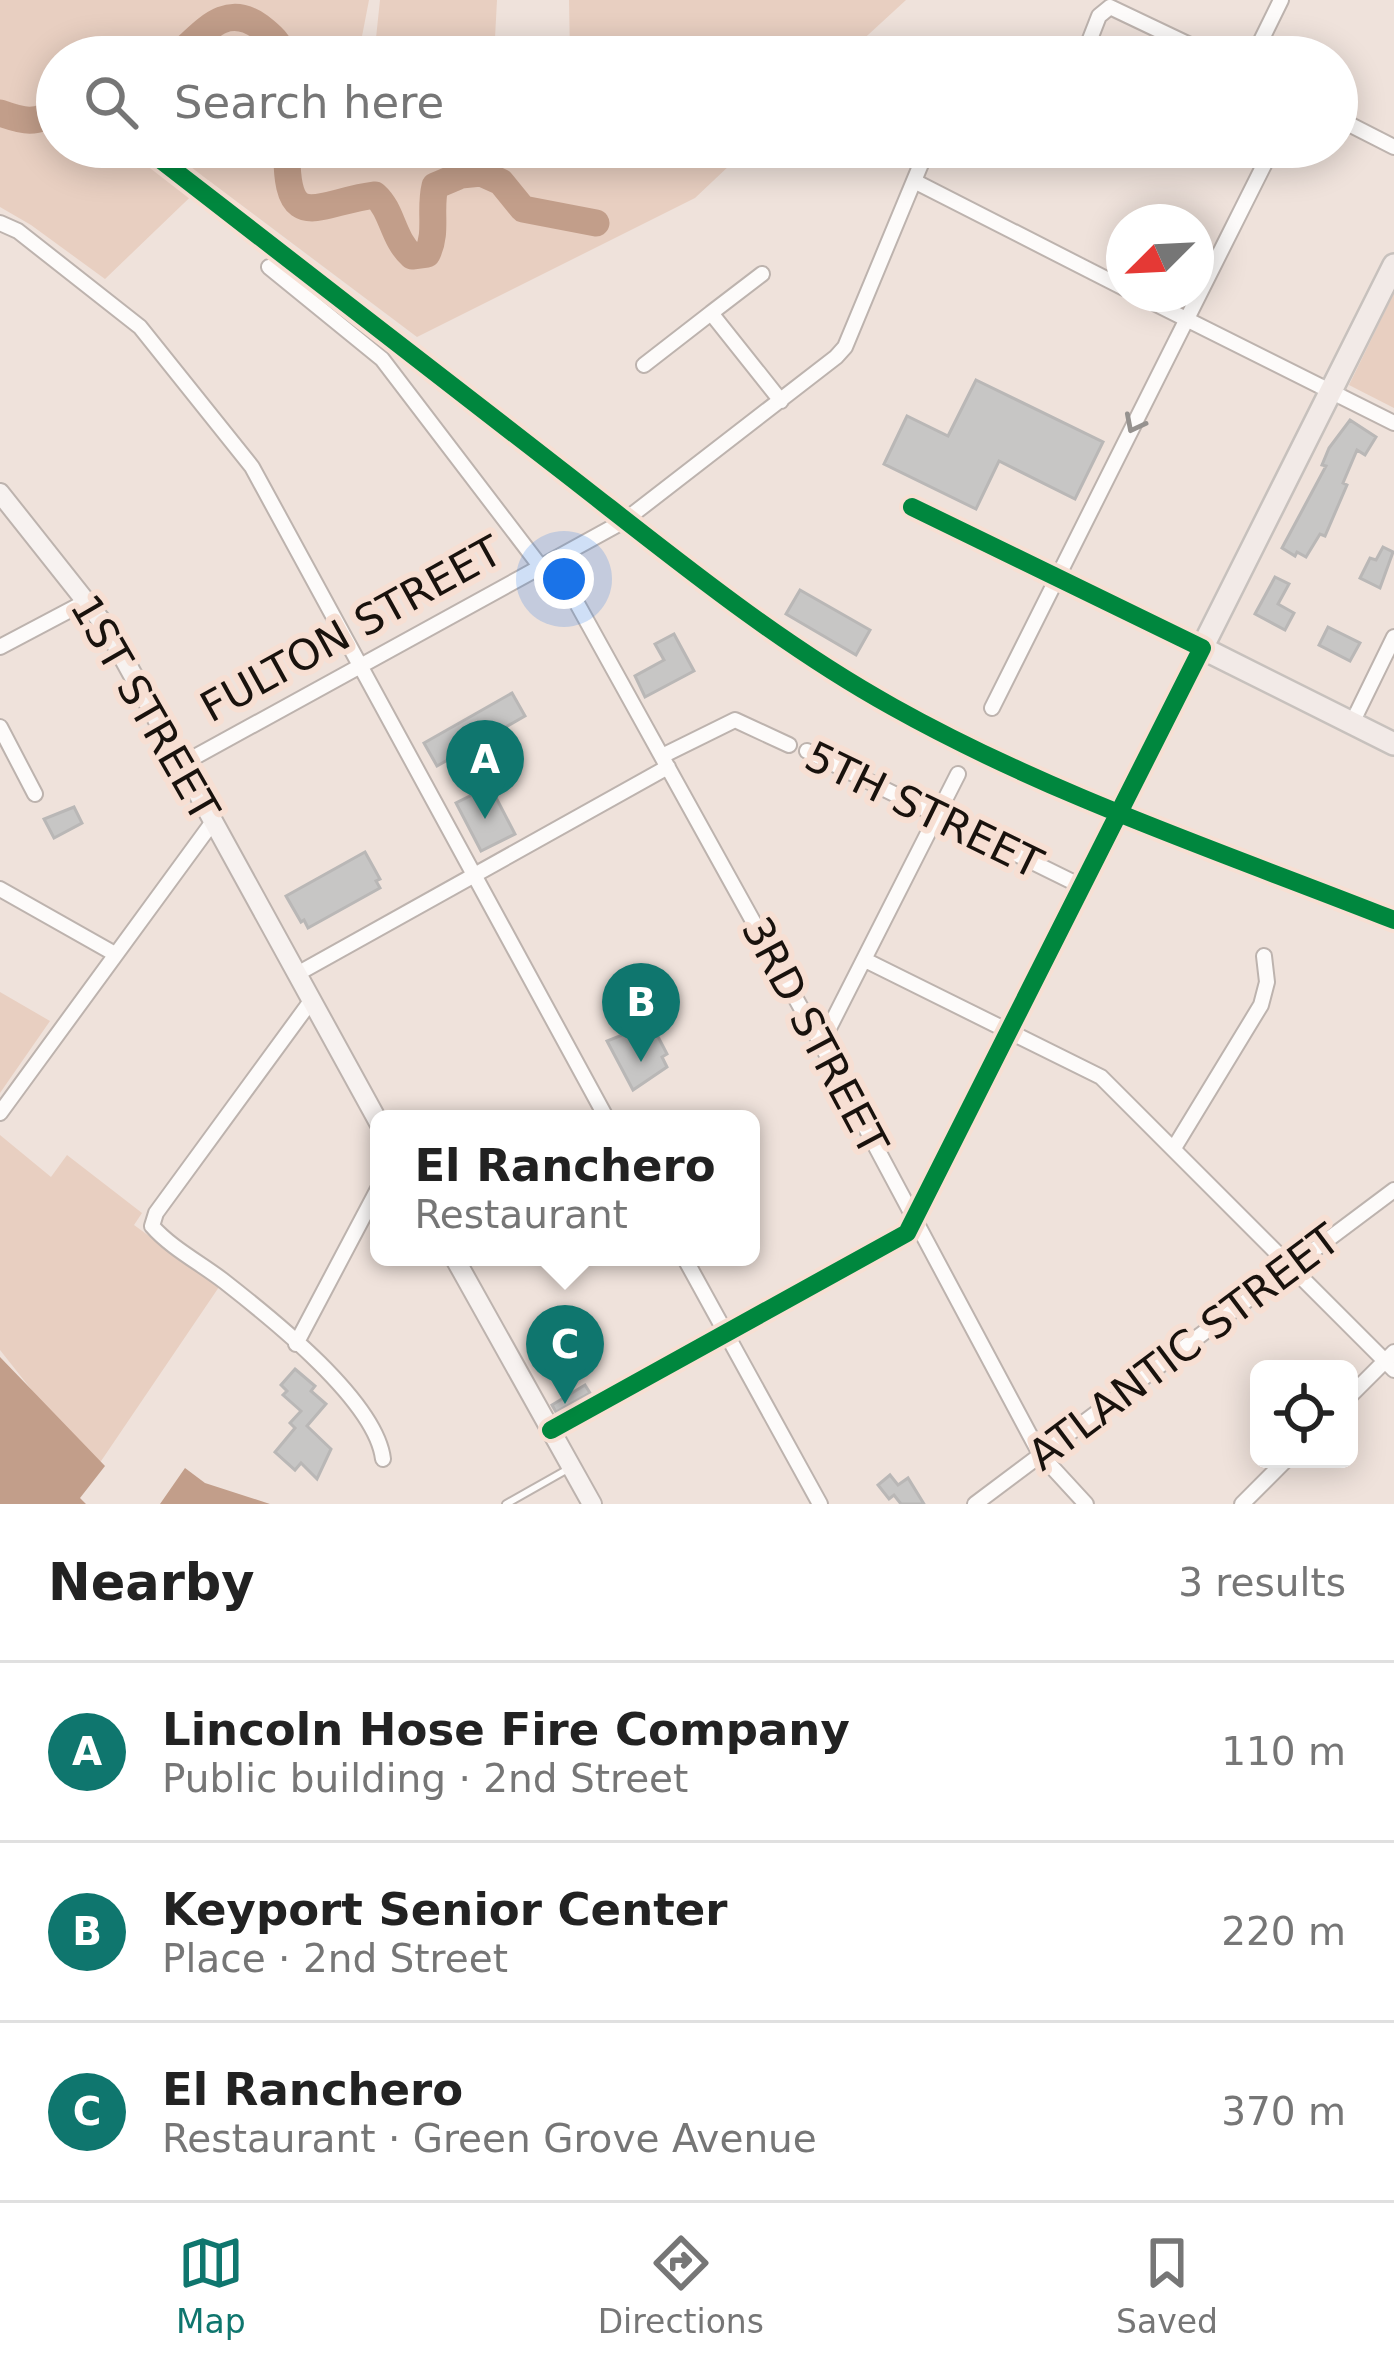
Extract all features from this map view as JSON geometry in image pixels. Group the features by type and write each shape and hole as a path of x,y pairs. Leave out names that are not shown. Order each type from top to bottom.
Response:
{"main road":[{"path":"1394,265 1202,648 1394,744"}],"street":[{"path":"1263,36 1281,0"},
{"path":"1092,36 1100,16 1110,7 1171,36"},
{"path":"1358,128 1394,146"},
{"name":"FULTON STREET","path":"182,764 652,502 781,401 844,347 919,168"},
{"path":"992,708 1262,168"},
{"path":"914,181 1106,279"},
{"path":"0,223 18,231 122,311 173,364 252,467 602,1110"},
{"name":"3RD STREET","path":"269,267 382,359 547,563 665,762 1040,1454 1087,1504"},
{"path":"644,365 762,274"},
{"path":"1173,312 1394,423"},
{"path":"711,314 781,401"},
{"name":"1ST STREET","path":"0,493 107,628 372,1110"},
{"path":"551,1430 907,1233 1202,648 911,507"},
{"path":"0,647 87,601"},
{"path":"1352,723 1394,637"},
{"name":"5TH STREET","path":"665,762 735,720 789,745"},
{"path":"0,727 35,794"},
{"name":"5TH STREET","path":"807,751 1082,886"},
{"path":"297,974 665,762"},
{"path":"821,1044 958,774"},
{"path":"0,1113 212,823"},
{"path":"0,889 115,954"},
{"path":"1174,1148 1261,1004 1267,982 1264,956"},
{"path":"865,960 1100,1077 1391,1361 1358,1388"},
{"path":"311,1001 156,1213 152,1226 296,1344 362,1409 383,1459"},
{"name":"ATLANTIC STREET","path":"975,1504 1394,1190"},
{"path":"296,1344 370,1204"},
{"path":"459,1266 592,1504"},
{"path":"689,1266 820,1504"},
{"path":"1242,1504 1278,1468"}],"lane":[{"name":"5TH STREET","path":"789,745 807,751"},
{"path":"506,1504 571,1467"}],"shaded area":[{"path":"0,0 369,0 362,36 36,36 36,168 727,168 695,198 417,337 208,180 105,279 0,207"},
{"path":"380,0 497,0 495,36 376,36"},
{"path":"569,0 906,0 867,36 570,36"},
{"path":"1394,293 1394,408 1349,385"},
{"path":"0,992 50,1021 0,1093"},
{"path":"0,1135 51,1177 67,1155 142,1213 134,1225 219,1287 95,1470 0,1350"},
{"path":"0,1357 105,1466 80,1498 86,1504 0,1504"},
{"path":"185,1468 205,1483 270,1504 160,1504"}],"building":[{"path":"976,380 1103,442 1075,499 999,461 976,509 884,464 907,416 948,436"},
{"path":"1350,420 1376,437 1365,455 1357,450 1325,536 1320,534 1306,557 1297,552 1295,556 1282,548 1326,466 1322,465 1329,448"},
{"path":"1383,547 1393,552 1380,588 1360,578 1370,558 1376,560"},
{"path":"1275,577 1289,584 1278,604 1294,613 1285,630 1255,614"},
{"path":"800,590 870,630 856,655 786,614"},
{"path":"1328,627 1360,643 1350,661 1319,645"},
{"path":"674,634 694,671 645,697 635,676 664,660 655,644"},
{"path":"512,693 525,716 437,766 424,743"},
{"path":"490,786 515,834 481,851 456,803"},
{"path":"74,807 82,823 54,838 44,819"},
{"path":"365,852 380,888 308,928 286,896"},
{"path":"645,1026 648,1032 654,1029 667,1054 662,1057 667,1067 633,1090 607,1041"},
{"path":"295,1369 315,1386 311,1391 326,1404 307,1426 331,1449 317,1479 301,1463 295,1470 275,1452 295,1428 290,1423 301,1411 283,1395 287,1391 281,1385"},
{"path":"585,1385 590,1393 556,1412 552,1405"},
{"path":"890,1475 898,1485 908,1478 924,1504 901,1504 894,1495 889,1499 878,1485"}],"waterway":[{"path":"200,36 234,17 246,19 270,36"},
{"path":"0,113 36,119"},
{"path":"288,168 292,194 309,208 375,195 412,256 427,254 430,246 435,186 461,175 481,173 501,182 523,209 596,223"}],"cycle path":[{"path":"171,168 682,564 849,681 953,739 1076,796 1394,920"},
{"path":"551,1430 907,1233 1202,648 912,507"}],"place":[{"name":"Lincoln Hose Fire Company","path":"485,819"},
{"name":"Keyport Senior Center","path":"641,1062"},
{"name":"El Ranchero","path":"565,1404"}]}
